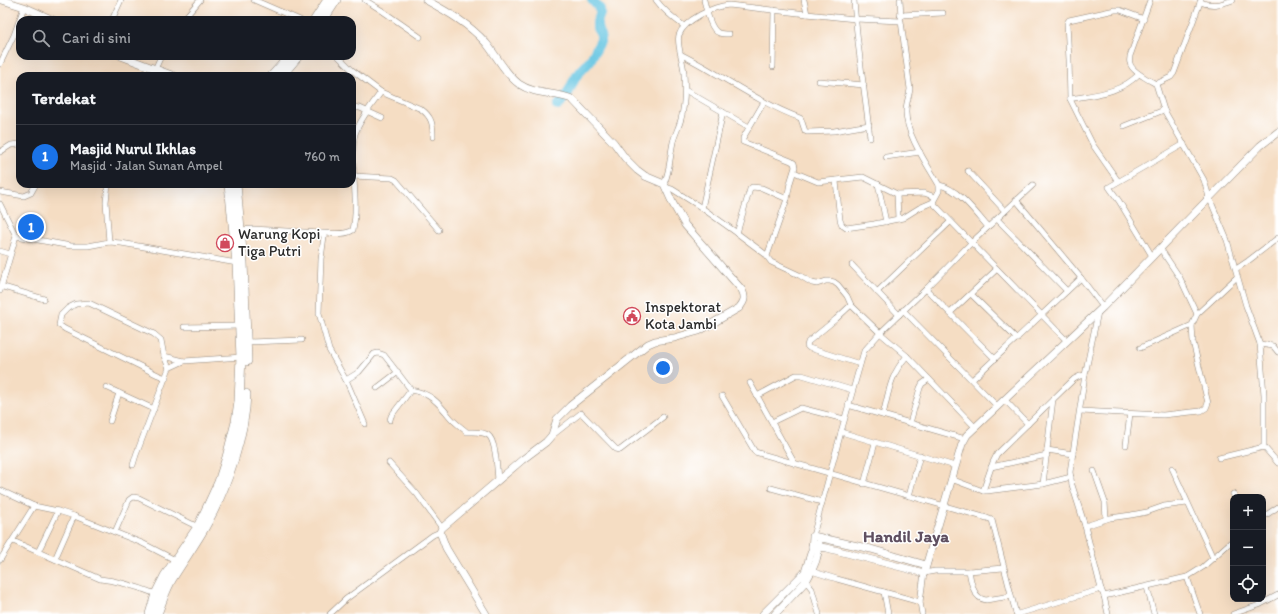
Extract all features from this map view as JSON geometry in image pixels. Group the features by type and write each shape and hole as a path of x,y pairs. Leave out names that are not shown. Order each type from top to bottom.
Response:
{"highway":[{"path":"318,16 328,0"},
{"path":"325,16 336,0"},
{"path":"276,72 286,60"},
{"path":"284,72 295,60"},
{"path":"230,188 240,263 247,342 244,357"},
{"path":"157,614 163,596 179,563 227,478 242,426 246,401 244,357 240,326 240,230 236,188"},
{"path":"150,614 156,594 166,576 179,563"}],"street":[{"path":"2,0 24,7 44,16"},
{"path":"114,16 121,0"},
{"path":"187,16 200,0"},
{"path":"254,0 263,2 292,16"},
{"path":"365,0 420,37"},
{"path":"426,0 467,25 483,41 513,78 519,83 535,92 564,96 572,99 611,139 625,158 645,176 665,185 702,208 767,256 771,262 812,283 817,284 826,281 834,282 838,285 847,296 851,305 907,356 975,427"},
{"path":"656,0 671,16 684,26"},
{"path":"704,0 715,31 729,34"},
{"path":"804,0 807,14"},
{"path":"854,0 870,138"},
{"path":"836,181 840,220 846,228 886,222 907,216 934,200 939,191 939,185 920,152 906,119 910,89 900,15 900,0"},
{"path":"1150,0 1130,56 1130,64 1139,74 1156,84 1164,110 1204,180 1227,240 1246,306 1260,344 1264,395 1264,447 1278,463"},
{"path":"1156,84 1171,77 1174,73 1201,1 1206,5 1213,5 1233,0"},
{"path":"552,435 557,419 570,406 648,344 658,340 674,338 700,331 739,308 745,299 745,295 742,290 685,225 672,204 665,185 673,142 681,119 684,73 682,55 678,40 680,32 684,26 707,11 722,5 855,19 901,21"},
{"path":"21,16 24,7"},
{"path":"773,67 774,10"},
{"path":"1118,181 1093,145 1070,99 1067,21 1116,10 1120,10 1144,20"},
{"path":"900,15 943,13"},
{"path":"0,64 2,53 16,29"},
{"path":"682,55 734,86 764,102 802,119 805,131 807,132 834,131 868,125"},
{"path":"133,60 165,72"},
{"path":"154,72 159,60"},
{"path":"342,60 355,72"},
{"path":"356,73 381,92 421,109 426,113 431,119 433,137"},
{"path":"1070,99 1113,91 1125,86 1139,74"},
{"path":"819,81 864,84"},
{"path":"684,90 749,127"},
{"path":"356,132 362,120 381,92"},
{"path":"764,102 743,138 744,142 791,161 794,163 795,167 787,199 767,256"},
{"path":"356,108 382,118"},
{"path":"1124,126 1164,110"},
{"path":"702,208 723,112"},
{"path":"922,614 920,602 924,573 951,479 965,439 975,427 1004,399 1100,309 1209,196 1260,146 1278,132"},
{"path":"0,152 11,144 16,144"},
{"path":"1152,256 1109,187 1184,144"},
{"path":"886,157 920,152"},
{"path":"968,170 1005,211"},
{"path":"794,172 818,182 863,177 897,194 924,193 934,200 934,205 950,222 1067,341"},
{"path":"356,176 392,178 396,180 438,230"},
{"path":"878,184 886,222"},
{"path":"939,185 946,186 958,195 988,227"},
{"path":"763,614 812,571 816,546 816,528 822,502 864,350 971,243 1033,185"},
{"path":"737,233 750,189 752,187 762,188 787,199"},
{"path":"0,192 24,196 31,193 34,188"},
{"path":"108,188 106,202 109,242"},
{"path":"240,230 252,229 321,233 350,232 353,230 354,188"},
{"path":"897,194 898,219"},
{"path":"1016,200 1081,278 1100,309 1085,375 1070,472 1072,485 1085,526 1108,614"},
{"path":"0,204 16,236 0,288 44,299"},
{"path":"0,215 6,217"},
{"path":"996,219 1067,292"},
{"path":"877,292 950,222"},
{"path":"321,233 324,236 321,259 319,313 329,350 346,380 366,424"},
{"path":"16,236 71,246 88,246 109,242 121,243 240,263"},
{"path":"1236,269 1278,238"},
{"path":"1160,248 1180,278 1196,314"},
{"path":"0,251 10,254"},
{"path":"852,265 899,315"},
{"path":"950,313 997,269"},
{"path":"1080,411 1163,415 1201,411 1206,408 1208,403 1193,342 1192,325 1196,314 1237,277"},
{"path":"972,380 1081,278"},
{"path":"926,289 995,359"},
{"path":"971,294 1017,339"},
{"path":"133,465 166,378 169,368 164,356 161,340 154,334 89,303 76,304 68,308 61,315 60,325 65,329 166,378"},
{"path":"851,305 836,320 808,342 807,346 809,348 860,364"},
{"path":"904,310 997,406"},
{"path":"1140,348 1192,325"},
{"path":"184,327 240,326"},
{"path":"247,342 302,340"},
{"path":"1260,344 1276,344 1278,352"},
{"path":"346,380 359,372 374,354 378,353 384,355 411,390 420,391 435,399 451,418 467,432 482,432 489,436 494,449 498,480"},
{"path":"164,356 184,361 244,357"},
{"path":"882,414 896,370 907,356"},
{"path":"169,368 184,361"},
{"path":"377,388 398,372"},
{"path":"757,396 796,375 802,375 852,390"},
{"path":"983,491 997,454 1074,379 1085,375"},
{"path":"910,423 920,388 922,384 929,379"},
{"path":"750,383 796,464"},
{"path":"106,386 154,409"},
{"path":"390,420 391,416 411,390"},
{"path":"110,421 119,393"},
{"path":"722,396 755,452 992,520 1003,568 1017,614 1101,589"},
{"path":"1004,399 1028,424"},
{"path":"1043,484 1053,400"},
{"path":"848,404 965,439"},
{"path":"772,422 801,408 844,419"},
{"path":"330,614 346,599 441,530 498,480 580,413 616,449 621,450 663,417"},
{"path":"1126,445 1130,414"},
{"path":"841,432 955,466"},
{"path":"864,484 875,442"},
{"path":"1219,458 1264,447"},
{"path":"991,467 1047,453 1073,454"},
{"path":"909,496 920,456"},
{"path":"389,463 416,494 441,530 446,548 486,614"},
{"path":"1172,468 1213,558"},
{"path":"1094,471 1105,502 1106,519"},
{"path":"951,479 983,491 987,491 1043,484 1071,477"},
{"path":"771,488 822,502"},
{"path":"0,490 34,506 74,516 142,542 179,563"},
{"path":"115,532 129,500 133,497 203,522"},
{"path":"1085,526 1106,519 1147,512 1164,506 1187,503"},
{"path":"0,560 34,506"},
{"path":"1266,515 1278,507"},
{"path":"38,552 58,511"},
{"path":"55,559 74,516"},
{"path":"816,537 871,549 926,565 935,570"},
{"path":"13,541 100,579 126,583 156,594"},
{"path":"1104,596 1187,577 1203,567 1230,543"},
{"path":"816,546 924,573 935,570 969,571 1003,568"},
{"path":"803,579 816,546"},
{"path":"869,559 871,549"},
{"path":"812,571 920,602"},
{"path":"969,571 971,582 976,593 981,599 986,600 1011,596"},
{"path":"1187,577 1200,614"},
{"path":"803,579 812,589 819,614"},
{"path":"1147,586 1154,614"},
{"path":"775,614 791,591"},
{"path":"884,592 888,614"},
{"path":"1233,614 1259,605 1278,595"}],"waterway":[{"path":"558,106 568,93 576,76 590,61 601,40 601,35 597,28 600,9 592,0"}],"place":[{"name":"Masjid Nurul Ikhlas","path":"31,227"},
{"name":"Warung Kopi Tiga Putri","path":"225,243"},
{"name":"Inspektorat Kota Jambi","path":"632,316"}],"district":[{"name":"Handil Jaya","path":"906,536"}]}
